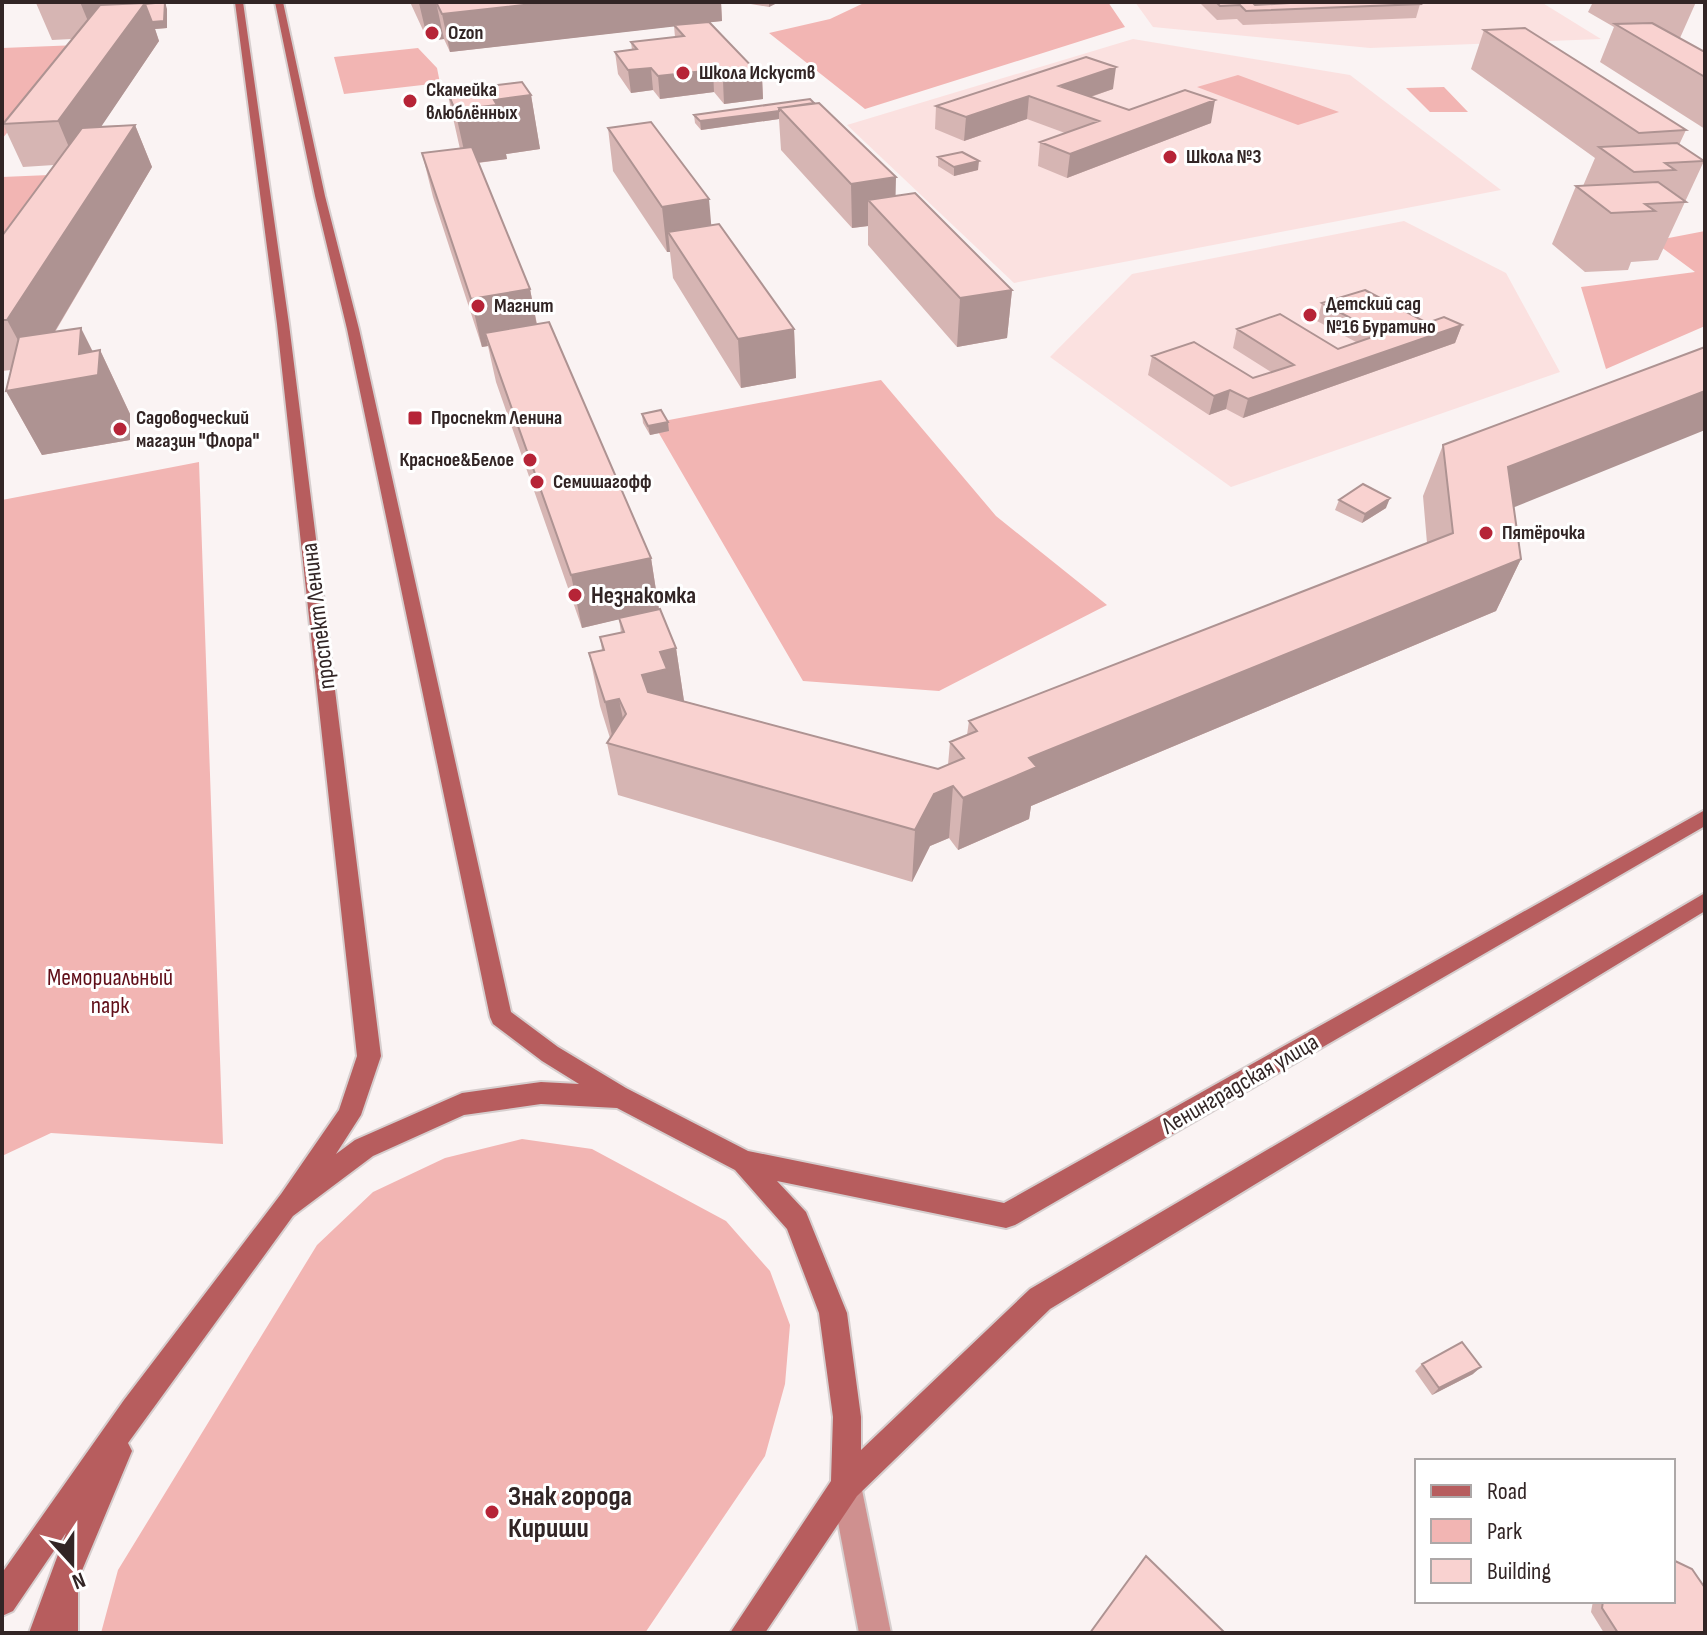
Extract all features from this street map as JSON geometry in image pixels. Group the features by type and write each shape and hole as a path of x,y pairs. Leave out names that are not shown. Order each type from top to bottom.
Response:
{"main road":[{"name":"проспект Ленина","path":"134,1410 349,1115 369,1056 283,324 239,2"},
{"path":"279,2 320,196 353,329 501,1017 550,1054 620,1097 744,1162 797,1221 833,1313 847,1417 846,1485"},
{"name":"Ленинградская улица","path":"744,1162 1006,1216 1705,817"},
{"path":"746,1633 846,1485 1040,1299 1705,901"},
{"path":"284,1207 364,1148 462,1104 541,1093 620,1097"},
{"path":"45,1633 62,1580 134,1410"},
{"path":"2,1600 134,1410"},
{"path":"62,1580 62,1633"}],"street":[{"path":"846,1485 875,1633"}],"shaded area":[{"path":"1135,2 1541,2 1601,39 1370,48 1153,27"},
{"name":"Школа №3","path":"1133,39 1350,75 1501,190 1014,283 847,125"},
{"name":"Детский сад №16 Буратино","path":"1404,221 1506,273 1560,372 1231,487 1050,357 1132,274"}],"green space":[{"path":"866,2 1108,2 1125,27 865,109 769,33 830,19"},
{"path":"79,45 2,139 2,48"},
{"path":"418,48 437,68 440,83 344,94 334,57"},
{"path":"1238,75 1339,112 1298,125 1197,87"},
{"path":"1444,87 1468,112 1430,112 1406,88"},
{"path":"73,174 2,290 2,177"},
{"path":"1705,231 1705,326 1606,369 1581,287 1695,272 1653,241"},
{"path":"881,380 996,516 1107,605 939,691 803,681 653,423"},
{"name":"Мемориальный парк","path":"199,462 223,1144 51,1133 2,1156 2,500"},
{"path":"522,1139 592,1149 726,1221 770,1271 790,1325 785,1384 765,1456 645,1633 101,1633 118,1570 317,1245 373,1192 445,1158"}],"building":[{"path":"165,2 164,21 152,22 145,4"},
{"path":"436,2 550,2 442,14"},
{"path":"1216,2 1252,2 1255,5 1289,2 1420,4 1246,11 1240,5 1220,6"},
{"path":"145,3 58,121 3,124 100,5"},
{"path":"709,22 762,77 723,81 713,70 658,76 651,68 628,70 615,52 637,49 631,42 684,36 674,25"},
{"path":"1652,23 1705,52 1705,77 1615,24"},
{"path":"1525,28 1686,130 1639,133 1484,30"},
{"path":"1086,57 1116,67 1059,86 1129,110 1185,90 1215,100 1070,154 1040,142 1099,121 1029,96 966,117 936,106"},
{"path":"522,82 531,95 494,100 497,105 455,110 447,91"},
{"path":"810,99 814,103 779,108 779,111 700,121 694,115"},
{"path":"819,103 896,177 851,184 779,108"},
{"path":"651,122 709,199 662,207 608,128"},
{"path":"135,125 7,320 2,320 2,236 82,128"},
{"path":"1677,143 1704,161 1665,163 1675,170 1634,172 1599,147"},
{"path":"472,147 530,289 471,299 422,153"},
{"path":"962,152 979,161 954,167 938,157"},
{"path":"1658,182 1686,202 1645,204 1655,211 1611,213 1576,186"},
{"path":"915,193 1012,290 960,298 868,200"},
{"path":"719,224 794,329 738,339 668,232"},
{"path":"1365,290 1427,323 1444,317 1462,325 1248,399 1230,390 1214,396 1152,356 1194,342 1253,378 1294,365 1237,329 1280,314 1338,349 1381,334 1322,303"},
{"path":"549,322 651,558 571,575 485,333"},
{"path":"81,328 79,354 100,350 98,375 6,391 19,337"},
{"path":"1705,347 1705,391 1508,467 1521,559 1029,758 1037,767 963,798 953,786 934,794 915,830 607,743 626,714 619,699 605,702 589,653 604,650 600,637 624,632 619,618 660,609 676,648 660,652 667,669 642,675 648,692 938,769 964,758 950,742 977,731 969,721 1453,533 1443,445"},
{"path":"661,410 668,422 648,426 642,414"},
{"path":"1363,484 1390,498 1365,514 1339,500"},
{"path":"1462,1342 1481,1367 1439,1388 1422,1364"},
{"path":"1146,1556 1225,1633 1090,1633"},
{"path":"1675,1561 1692,1569 1705,1588 1705,1633 1618,1633 1602,1608 1603,1603 1675,1603"}],"place":[{"name":"Ozon","path":"432,33"},
{"name":"Школа Искуств","path":"683,73"},
{"name":"Скамейка влюблённых","path":"410,101"},
{"name":"Школа №3","path":"1170,157"},
{"name":"Магнит","path":"478,306"},
{"name":"Детский сад №16 Буратино","path":"1310,315"},
{"name":"Проспект Ленина","path":"415,418"},
{"name":"Садоводческий магазин \"Флора\"","path":"120,429"},
{"name":"Красное&Белое","path":"530,460"},
{"name":"Семишагофф","path":"537,482"},
{"name":"Пятёрочка","path":"1486,533"},
{"name":"Незнакомка","path":"575,595"},
{"name":"Знак города Кириши","path":"492,1512"}]}
